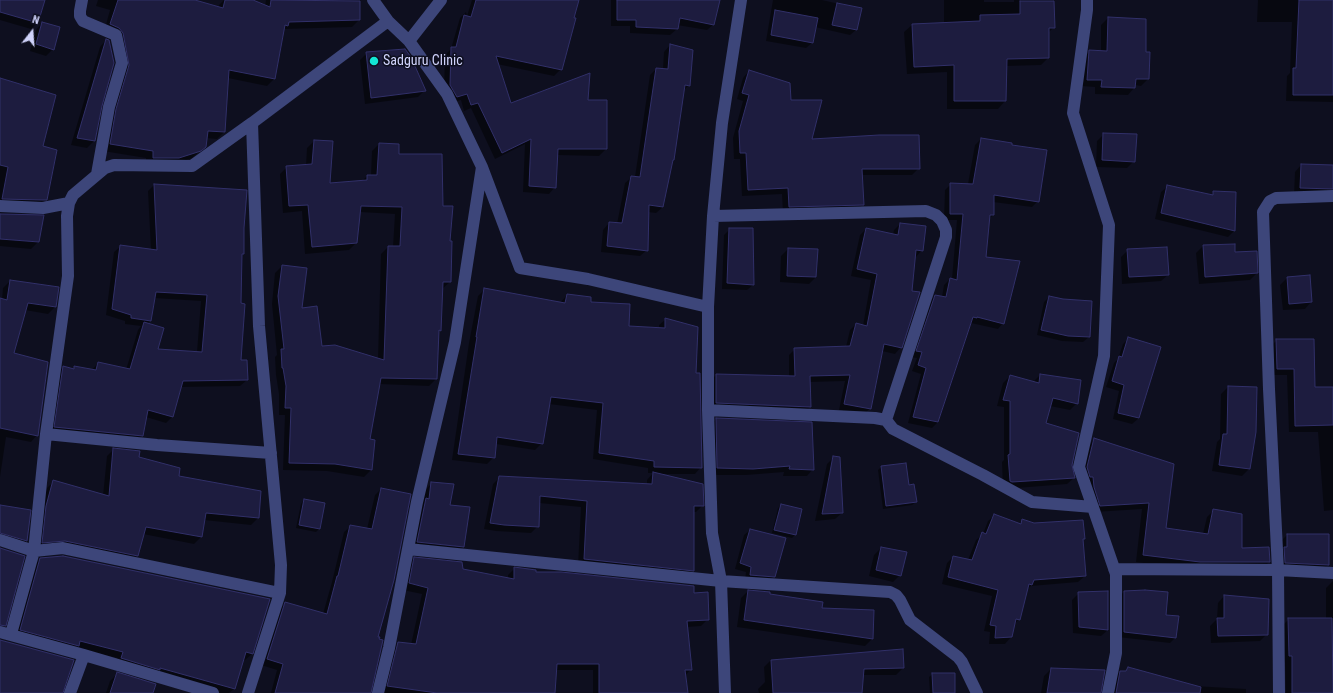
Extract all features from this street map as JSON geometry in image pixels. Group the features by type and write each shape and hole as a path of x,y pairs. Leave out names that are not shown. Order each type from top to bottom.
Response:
{"street":[{"path":"82,0 80,16 83,21 116,35 122,63 109,108 97,174"},
{"path":"373,0 388,21 409,41 447,94 482,168 520,268 588,279 708,307"},
{"path":"409,41 441,0"},
{"path":"726,693 721,581 712,533 708,410 708,307 713,216 722,123 741,0"},
{"path":"1087,0 1087,10 1073,113 1109,225 1104,356 1079,467 1116,574 1116,653 1108,693"},
{"path":"213,693 174,688 84,655 6,633 34,551 46,434 69,268 67,216 69,203 73,195 97,174 105,168 114,165 192,166 388,21"},
{"path":"248,693 280,594 281,565 259,326 252,123"},
{"path":"378,693 389,648 418,497 455,342 482,168"},
{"path":"1279,693 1278,570 1269,389 1264,212 1270,201 1276,198 1333,196"},
{"path":"0,206 43,208 69,203"},
{"path":"713,216 926,211 942,221 946,230 946,237 886,420"},
{"path":"708,410 875,418 886,420 894,429 1032,502 1093,507"},
{"path":"46,434 157,445 271,453"},
{"path":"0,540 34,551 63,548 280,594"},
{"path":"408,549 721,581 890,592 896,595 900,600 910,620 958,657 962,662 977,693"},
{"path":"1114,569 1278,570 1333,573"},
{"path":"70,693 84,655"}],"building":[{"path":"0,0 45,0 38,23 0,12"},
{"path":"118,0 195,0 223,8 225,0 253,0 270,7 271,0 360,1 360,20 289,22 288,26 285,25 275,79 229,70 225,132 208,131 206,147 201,151 179,158 153,158 153,151 110,144 116,109 129,65 123,33 119,28 110,24"},
{"path":"476,0 579,0 574,18 576,18 562,70 496,56 511,103 590,73 588,100 607,100 607,149 558,149 556,188 529,186 531,139 502,153 478,103 471,105 467,94 457,97 450,85 451,47 456,47 464,15 471,17"},
{"path":"617,0 720,0 714,25 680,18 678,29 636,27 636,20 617,20"},
{"path":"1299,0 1333,0 1333,95 1293,95 1293,68 1296,68"},
{"path":"1020,1 1054,1 1055,28 1049,28 1049,58 1007,59 1006,101 954,101 954,65 914,67 912,24 980,21 980,15 1020,14"},
{"path":"837,3 862,8 857,30 832,25"},
{"path":"775,10 818,18 813,43 771,35"},
{"path":"1108,17 1146,19 1146,52 1150,52 1149,79 1136,79 1135,88 1101,87 1102,80 1087,80 1089,50 1107,51"},
{"path":"42,22 60,27 54,50 36,44"},
{"path":"106,39 109,40 114,63 102,106 95,141 77,138"},
{"path":"670,44 693,50 690,86 685,85 674,160 663,207 649,205 648,251 607,246 609,222 622,223 631,176 640,177 656,68 668,69"},
{"path":"405,49 411,57 426,91 371,98 366,52"},
{"path":"749,70 790,83 791,100 822,100 812,139 879,135 919,135 920,169 862,169 864,205 789,207 788,188 748,190 746,153 740,153 739,131 749,95 742,93"},
{"path":"0,78 56,95 43,146 57,150 47,200 2,199 8,167 0,165"},
{"path":"1103,133 1137,134 1135,162 1102,160"},
{"path":"981,138 1012,143 1012,145 1047,150 1039,202 994,195 994,215 990,215 986,257 1020,261 1004,324 973,317 938,422 913,417 926,368 918,365 922,352 916,351 935,295 946,297 950,278 957,280 963,214 950,214 950,183 973,184"},
{"path":"314,140 333,141 330,183 367,180 367,175 377,175 379,143 399,144 399,154 442,154 443,206 453,206 450,241 452,241 451,282 443,282 437,379 381,378 370,439 375,440 372,470 335,464 289,463 291,408 285,408 286,386 282,368 281,349 284,349 278,296 282,265 307,268 302,308 317,306 322,346 335,345 384,360 388,246 400,246 402,207 361,206 357,243 312,247 308,205 289,206 286,166 312,164"},
{"path":"1301,164 1333,165 1333,189 1300,188"},
{"path":"154,184 247,190 244,228 244,254 242,254 241,303 245,304 241,360 247,360 248,380 183,381 173,417 148,410 143,436 54,427 63,366 74,369 74,366 96,370 98,362 130,369 144,322 164,328 158,349 202,352 207,295 156,292 151,321 131,318 131,315 112,309 120,245 157,250"},
{"path":"1167,185 1213,195 1213,191 1236,192 1235,231 1161,213"},
{"path":"0,214 44,215 39,242 0,239"},
{"path":"900,223 926,226 923,251 916,250 912,291 920,292 902,348 884,344 871,409 844,404 850,375 810,376 811,407 716,403 716,374 795,376 794,348 850,346 856,323 867,326 877,274 857,269 866,228 898,235"},
{"path":"729,228 753,228 754,285 727,283"},
{"path":"1235,244 1235,252 1257,251 1258,273 1205,277 1203,245"},
{"path":"1167,247 1169,275 1129,277 1127,249"},
{"path":"788,248 818,249 816,277 787,276"},
{"path":"1310,275 1312,302 1289,304 1287,277"},
{"path":"10,280 59,287 56,307 28,303 14,353 48,362 38,436 0,428 0,298 7,300"},
{"path":"484,288 565,303 567,294 591,297 591,302 630,304 629,326 665,328 665,318 698,327 696,373 700,373 702,468 654,467 654,461 599,453 603,403 551,397 543,444 497,437 495,458 458,454"},
{"path":"1049,296 1063,299 1092,301 1090,337 1068,336 1041,330"},
{"path":"1128,337 1161,347 1139,418 1118,413 1124,385 1112,381 1119,356 1122,357"},
{"path":"1276,339 1314,339 1315,387 1333,387 1333,425 1295,426 1294,369 1277,369"},
{"path":"1040,374 1081,380 1078,404 1053,398 1046,423 1079,433 1072,465 1075,478 1012,482 1010,481 1008,455 1010,454 1010,401 1003,400 1010,375 1039,383"},
{"path":"1228,386 1257,387 1256,432 1250,469 1219,465 1223,434 1227,434"},
{"path":"716,418 812,422 814,470 789,469 790,466 753,469 717,468"},
{"path":"1094,438 1174,464 1166,528 1208,534 1213,509 1242,514 1242,548 1269,547 1270,562 1200,562 1143,555 1149,503 1100,506 1094,487 1093,477 1090,477 1087,467"},
{"path":"113,448 140,451 139,457 180,468 179,476 261,491 259,518 206,513 202,537 146,527 138,556 65,541 42,543 46,506 53,480 109,496"},
{"path":"833,456 840,457 843,513 822,514"},
{"path":"906,463 909,485 914,484 917,502 886,506 881,466"},
{"path":"653,472 703,484 704,506 694,506 694,571 584,559 587,501 540,496 539,527 490,523 499,476 652,484"},
{"path":"431,482 454,484 450,505 470,507 464,547 417,542 426,498 429,499"},
{"path":"381,488 411,494 394,580 378,637 380,637 379,639 383,640 371,693 275,693 283,664 267,659 285,602 327,614 350,525 372,529"},
{"path":"304,499 325,503 320,529 299,525"},
{"path":"781,504 802,509 796,535 774,530"},
{"path":"0,505 31,510 27,541 0,533"},
{"path":"994,514 1021,524 1022,519 1034,523 1083,520 1086,576 1034,580 1032,585 1029,584 1020,620 1016,619 1012,637 995,638 996,626 990,625 998,590 948,577 953,556 972,560 982,532 986,534"},
{"path":"750,529 786,538 775,577 750,575 751,567 740,563"},
{"path":"1287,534 1329,534 1329,565 1285,563 1284,547 1287,547"},
{"path":"881,547 907,552 901,576 876,570"},
{"path":"0,548 25,556 6,626 0,625"},
{"path":"63,556 270,599 253,654 246,652 235,689 160,668 160,670 121,658 123,652 80,641 79,646 20,630 40,558"},
{"path":"414,557 462,562 463,569 514,579 514,567 536,570 536,572 561,572 694,586 694,593 708,592 709,620 687,621 692,670 685,670 688,693 599,693 599,664 557,664 555,693 437,693 387,686 398,642 416,644 428,588 409,583"},
{"path":"748,590 770,592 770,594 823,602 822,608 874,610 873,639 744,620"},
{"path":"1145,590 1168,592 1166,615 1179,616 1176,638 1124,632 1124,591"},
{"path":"1108,591 1108,630 1079,627 1078,592"},
{"path":"1224,595 1269,599 1268,635 1218,636 1217,618 1224,618"},
{"path":"1288,618 1332,618 1333,693 1292,693 1292,656 1289,656"},
{"path":"0,640 74,660 63,693 0,693"},
{"path":"903,649 904,668 864,669 862,693 773,693 771,660"},
{"path":"1128,667 1201,687 1200,693 1116,693 1120,671 1126,671"},
{"path":"1051,668 1105,670 1101,693 1047,693"},
{"path":"117,672 156,684 153,693 110,693"},
{"path":"932,673 955,673 955,693 933,693"}],"place":[{"name":"Sadguru Clinic","path":"374,61"}]}
